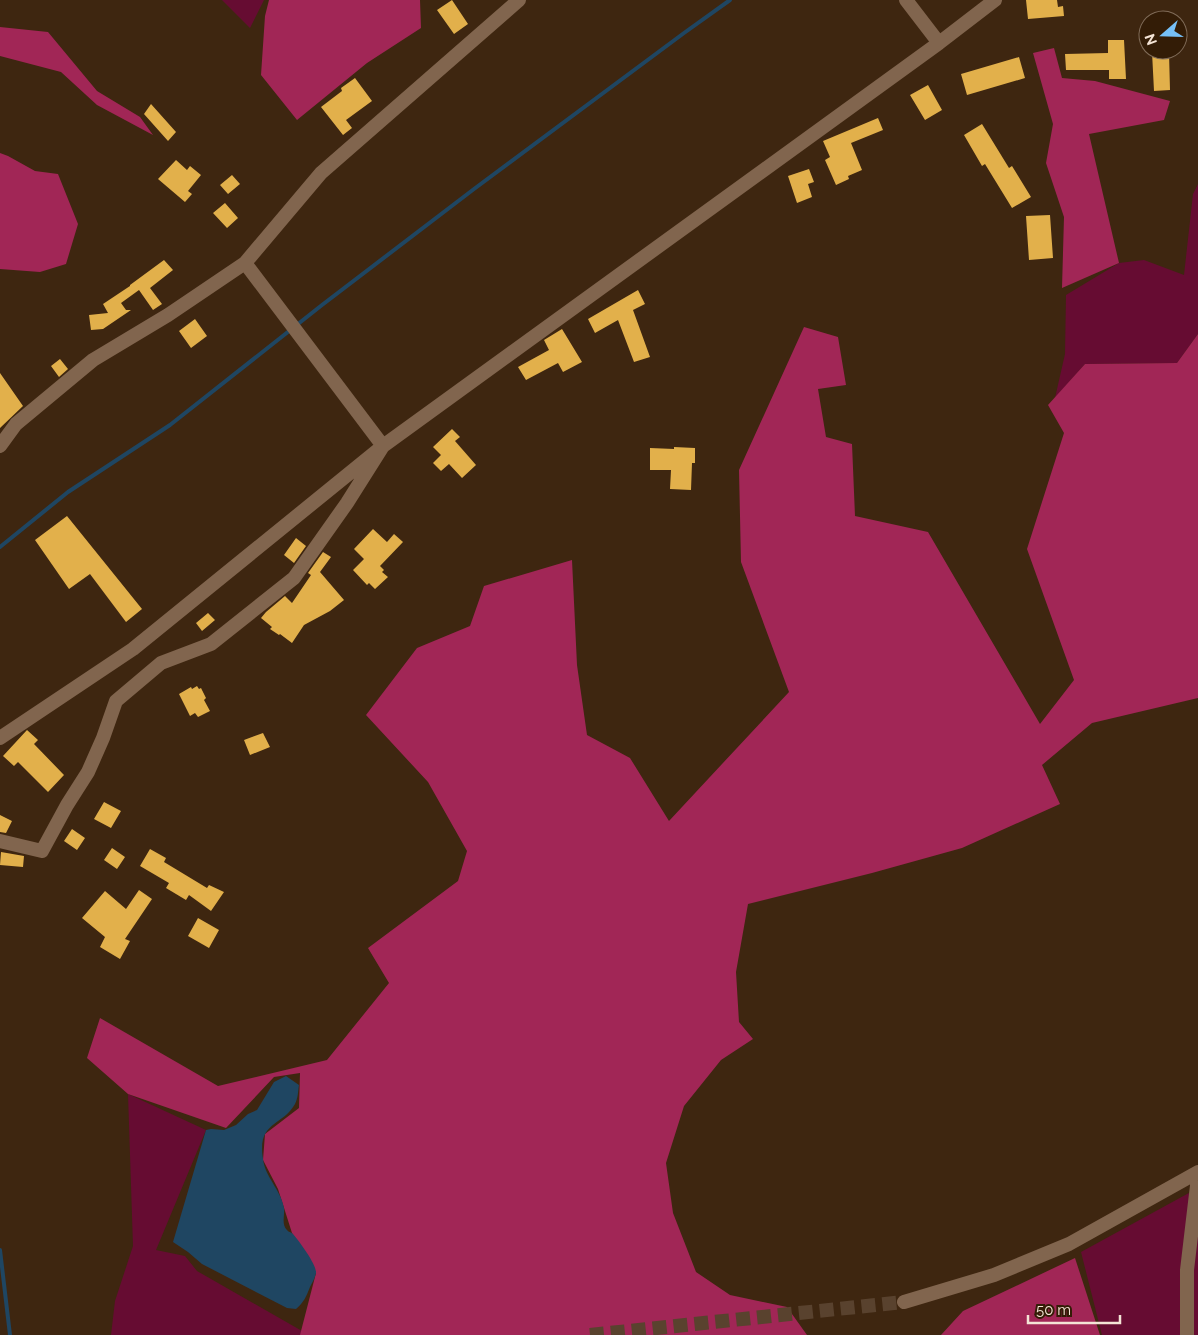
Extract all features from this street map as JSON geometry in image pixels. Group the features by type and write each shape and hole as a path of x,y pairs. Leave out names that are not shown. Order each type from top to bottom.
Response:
{"street":[{"path":"0,446 16,424 93,360 168,315 245,263 321,173 520,0"},
{"path":"906,0 939,43"},
{"path":"0,738 133,649 383,446 939,43 995,0"},
{"path":"245,263 383,446"},
{"path":"0,841 42,851 67,805 88,772 116,701 161,663 211,644 294,578 347,503 383,446"},
{"path":"904,1302 994,1275 1069,1244 1198,1172"},
{"path":"1187,1335 1187,1270 1198,1177"}],"shaded area":[{"path":"222,0 264,0 250,28"},
{"path":"269,0 420,0 421,28 367,63 297,120 261,75 265,16"},
{"path":"0,27 48,32 97,91 140,117 153,135 97,105 61,72 0,56"},
{"path":"1054,48 1062,78 1095,81 1170,101 1164,120 1089,134 1119,263 1062,288 1064,217 1046,163 1053,124 1033,53"},
{"path":"0,153 35,171 58,174 78,224 66,264 40,272 0,269"},
{"path":"1198,184 1198,334 1177,363 1085,364 1055,398 1065,354 1066,295 1119,263 1144,260 1184,275 1193,194"},
{"path":"804,327 838,337 846,385 818,389 826,437 852,444 855,516 928,532 1040,724 1074,680 1027,549 1064,433 1048,405 1085,364 1177,363 1198,334 1198,698 1092,723 1042,765 1060,804 962,848 748,904 736,972 739,1022 753,1039 721,1060 684,1106 666,1163 673,1213 696,1272 730,1295 787,1307 807,1335 300,1335 316,1273 292,1233 278,1189 263,1160 265,1134 299,1108 300,1073 274,1077 226,1128 128,1094 87,1058 100,1018 218,1086 327,1060 389,983 368,948 458,881 467,851 428,782 366,715 417,648 470,626 484,586 572,560 577,665 587,735 630,758 669,821 789,692 741,562 739,470"},
{"path":"128,1094 206,1130 156,1250 185,1256 197,1271 309,1335 111,1335 115,1301 133,1246"},
{"path":"1198,1188 1198,1335 1102,1335 1081,1252"},
{"path":"1075,1258 1100,1335 941,1335 963,1311"}],"water":[{"path":"286,1076 299,1085 296,1102 284,1117 267,1131 262,1147 264,1166 280,1195 284,1208 285,1228 293,1234 316,1269 315,1277 306,1297 296,1309 287,1308 202,1264 173,1242 206,1130 224,1130 236,1125 248,1114 257,1110 274,1082"}],"building":[{"path":"452,0 468,24 454,34 437,10"},
{"path":"1026,0 1057,0 1058,7 1063,6 1064,16 1028,19"},
{"path":"1108,40 1124,40 1126,79 1109,79 1109,70 1066,70 1065,54 1108,53"},
{"path":"1019,57 1025,78 967,95 961,74"},
{"path":"1152,60 1169,60 1170,90 1154,91"},
{"path":"355,78 372,101 346,120 352,128 343,135 321,107"},
{"path":"928,85 942,110 925,120 910,95"},
{"path":"151,104 176,132 168,141 144,114"},
{"path":"878,118 883,130 851,143 862,170 848,176 849,179 836,185 825,160 830,157 823,141"},
{"path":"982,124 1009,168 1012,166 1031,197 1012,208 985,164 982,166 964,135"},
{"path":"176,160 187,170 190,166 201,175 188,191 192,194 185,202 158,179"},
{"path":"809,169 814,182 808,184 812,197 797,203 788,176"},
{"path":"232,175 240,184 228,194 220,185"},
{"path":"225,203 238,218 227,228 213,213"},
{"path":"1050,215 1053,258 1029,260 1026,216"},
{"path":"164,260 173,270 150,288 162,304 153,310 139,290 121,303 126,310 131,310 103,329 91,330 89,315 108,313 103,304"},
{"path":"638,290 645,304 633,310 650,357 634,362 618,320 595,333 588,319"},
{"path":"195,319 207,336 191,348 179,331"},
{"path":"562,329 582,362 563,372 558,363 526,380 518,367 549,350 544,340"},
{"path":"60,359 68,369 59,377 51,366"},
{"path":"0,373 23,406 0,428"},
{"path":"452,429 460,437 455,441 476,465 462,478 449,464 441,471 433,463 441,455 433,447"},
{"path":"674,447 695,448 695,463 692,463 691,490 670,489 671,470 650,470 650,448 674,449"},
{"path":"67,516 142,609 126,622 90,574 69,589 35,540"},
{"path":"373,529 387,542 394,534 403,542 380,566 384,570 382,572 388,577 375,589 369,583 367,585 353,570 364,559 354,549"},
{"path":"296,538 306,546 294,563 284,555"},
{"path":"323,552 331,557 320,572 344,600 330,611 304,625 292,643 270,629 272,627 261,618 285,596 292,603 311,575 308,573"},
{"path":"208,613 215,620 202,631 196,623"},
{"path":"197,686 199,689 201,688 206,698 204,700 210,711 198,717 195,713 190,716 179,694 191,687 192,689"},
{"path":"27,730 38,740 34,744 64,775 48,792 18,762 14,766 3,756"},
{"path":"263,733 270,747 250,755 244,740"},
{"path":"104,802 121,811 111,828 94,819"},
{"path":"0,815 12,821 6,833 0,832"},
{"path":"72,829 85,838 77,850 64,841"},
{"path":"112,848 125,857 117,869 104,860"},
{"path":"150,849 166,858 164,862 207,888 209,885 224,892 211,911 189,895 186,900 166,888 169,883 140,866"},
{"path":"1,852 24,856 23,867 0,865"},
{"path":"139,890 152,899 125,939 130,941 120,959 100,947 105,937 82,918 105,891 126,909"},
{"path":"198,918 219,930 209,948 188,936"}],"waterway":[{"path":"0,547 68,492 170,425 322,305 474,189 730,0"},
{"path":"0,1250 10,1335"}],"tunnel":[{"path":"590,1335 904,1302"}]}
